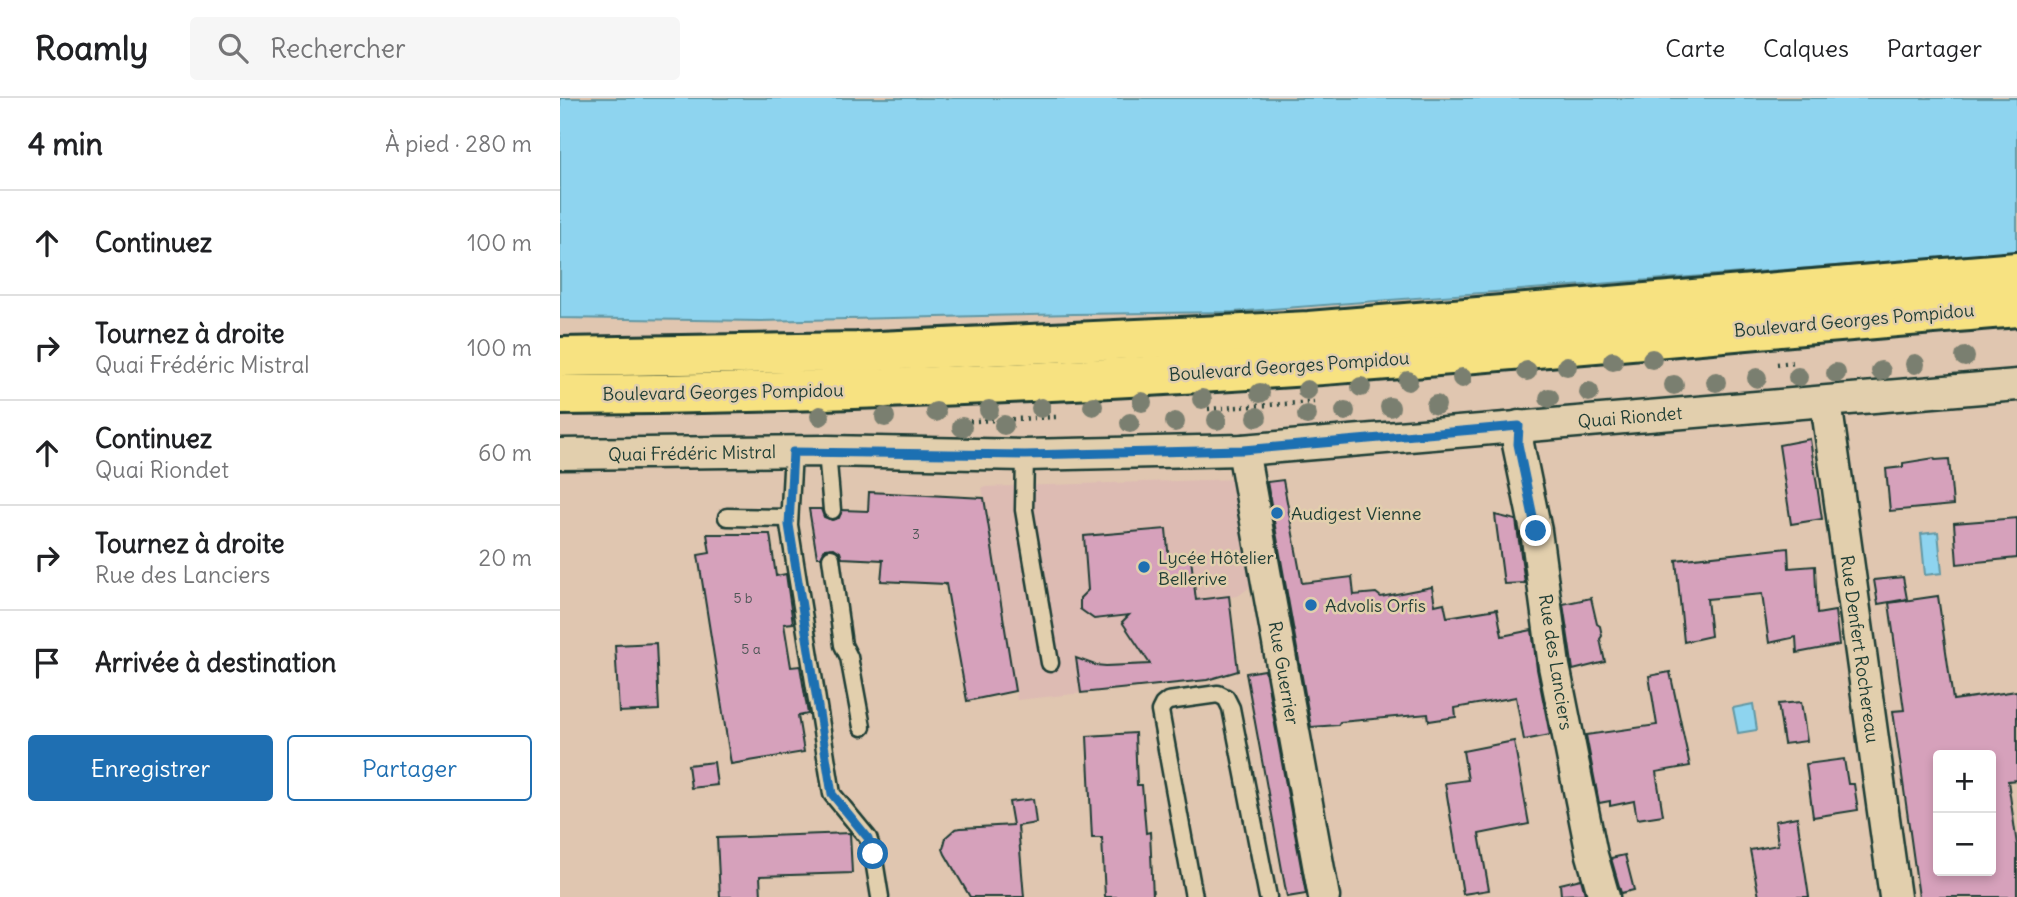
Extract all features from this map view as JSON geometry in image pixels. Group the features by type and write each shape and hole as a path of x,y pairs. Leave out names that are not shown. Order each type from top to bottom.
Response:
{"main road":[{"name":"Boulevard Georges Pompidou","path":"560,358 857,352 1309,331 2017,272"},
{"name":"Boulevard Georges Pompidou","path":"560,395 961,386 1304,366 2017,307"}],"street":[{"name":"Quai Riondet","path":"1243,450 2017,385"},
{"name":"Rue Denfert Rochereau","path":"1826,402 1895,897"},
{"name":"Rue des Lanciers","path":"1519,426 1518,444 1536,531 1554,666 1592,855 1604,897"},
{"name":"Quai Frédéric Mistral","path":"560,454 827,451 1025,455 1243,450"},
{"name":"Rue Guerrier","path":"1243,450 1324,897"}],"lane":[{"path":"827,451 832,510"},
{"path":"793,452 789,518 832,794 868,838 880,897"},
{"path":"1025,455 1024,510 1050,663"},
{"path":"727,517 789,518"},
{"path":"831,558 842,645 849,657 862,727"},
{"path":"1194,897 1160,710 1168,701 1218,694 1226,698 1231,708 1268,897"}],"shaded area":[{"path":"1239,479 1257,582 1238,596 1229,597 1237,671 1197,681 1017,700 982,487"}],"water":[{"path":"560,98 2017,98 2017,252 1233,312 760,321 560,318"},
{"path":"1938,532 1942,573 1925,575 1921,534"},
{"path":"1753,704 1757,730 1738,733 1733,708"}],"building":[{"path":"1810,439 1822,519 1791,524 1779,445"},
{"path":"1934,458 1949,459 1953,505 1890,511 1886,469"},
{"path":"1283,480 1302,583 1352,577 1354,595 1376,593 1381,597 1432,587 1435,605 1444,603 1447,617 1497,609 1502,636 1532,630 1550,735 1524,740 1516,697 1455,708 1456,717 1429,721 1428,714 1311,727 1267,482"},
{"path":"869,492 984,498 1015,691 967,701 946,584 881,581 883,560 842,558 840,552 834,548 825,549 821,557 817,557 809,509 821,509 824,517 832,520 839,518 842,510 868,511"},
{"path":"1495,515 1516,520 1525,583 1504,584"},
{"path":"2017,518 2017,558 1957,564 1954,523"},
{"path":"1166,529 1169,561 1191,559 1196,600 1229,596 1238,671 1207,680 1081,693 1076,658 1106,666 1150,664 1122,622 1129,615 1094,619 1080,609 1080,598 1088,590 1084,536"},
{"path":"707,534 770,534 776,576 786,574 793,623 784,624 791,667 800,666 808,714 798,716 804,752 731,764 698,555 710,553"},
{"path":"1788,548 1789,568 1815,566 1817,614 1835,611 1839,645 1797,653 1796,637 1769,643 1762,594 1707,599 1711,636 1684,642 1676,560"},
{"path":"1903,577 1907,599 1878,604 1874,580"},
{"path":"1938,596 1953,700 2017,691 2017,780 2008,781 2017,845 2017,897 1919,897 1893,711 1904,710 1889,603"},
{"path":"1591,598 1597,624 1600,626 1605,662 1573,670 1563,604"},
{"path":"656,643 659,710 619,712 615,645"},
{"path":"1265,670 1306,894 1287,897 1246,673"},
{"path":"1670,672 1690,766 1656,772 1663,815 1637,819 1634,801 1610,806 1610,801 1599,803 1586,735 1657,725 1649,676"},
{"path":"1801,702 1807,741 1784,744 1778,704"},
{"path":"1135,733 1137,785 1142,785 1146,833 1150,832 1153,897 1105,897 1102,838 1092,838 1087,736"},
{"path":"1514,741 1529,824 1479,834 1489,890 1463,894 1445,783 1468,780 1463,751"},
{"path":"1844,759 1848,784 1854,784 1858,810 1813,817 1806,764"},
{"path":"714,762 717,785 691,788 688,765"},
{"path":"1033,799 1036,823 1018,826 1024,897 970,897 943,849 946,837 955,829 1013,825 1009,802"},
{"path":"1797,817 1809,897 1759,897 1750,850 1778,845 1775,821"},
{"path":"850,833 852,873 760,876 761,897 720,897 717,838"},
{"path":"1625,855 1634,890 1621,893 1611,858"},
{"path":"1581,879 1585,894 1561,895 1560,884"}],"place":[{"name":"Audigest Vienne","path":"1277,513"},
{"name":"Lycée Hôtelier Bellerive","path":"1144,567"},
{"name":"Advolis Orfis","path":"1311,605"}],"route":[{"path":"873,854 868,838 832,794 789,525 793,452 1025,455 1243,450 1519,426 1518,444 1536,531"}]}
